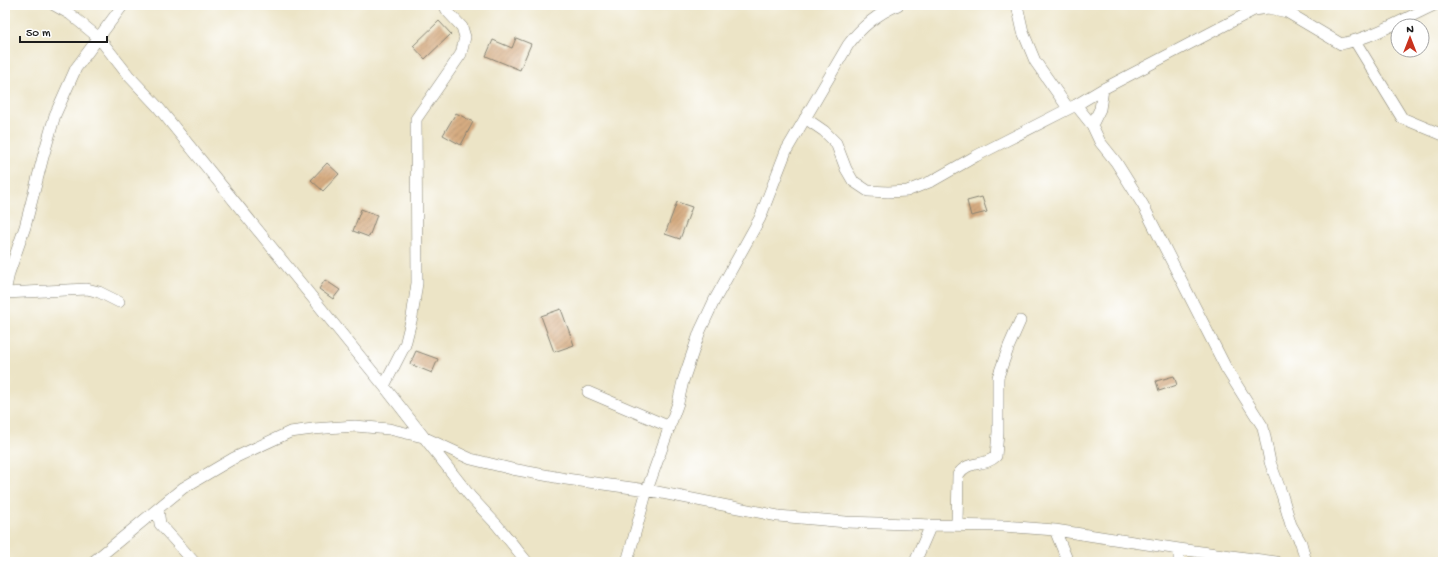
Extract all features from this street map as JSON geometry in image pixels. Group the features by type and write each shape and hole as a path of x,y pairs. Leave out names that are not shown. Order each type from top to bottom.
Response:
{"street":[{"path":"54,5 70,14 99,38 128,75 158,107 384,386 470,496 497,525 527,562"},
{"path":"119,302 100,292 87,289 5,292 9,273 27,220 42,157 55,115 76,68 123,5"},
{"path":"384,386 405,345 412,317 417,283 416,119 461,54 465,37 462,27 448,12 444,5"},
{"path":"627,562 647,490 670,427 700,331 714,301 760,218 786,151 855,35 870,20 898,5"},
{"path":"1017,5 1023,32 1035,61 1072,107 1092,125 1100,142 1116,162 1146,212 1226,368 1263,427 1270,462 1291,525 1301,543 1306,562"},
{"path":"805,118 824,131 836,144 846,169 853,181 868,191 907,191 932,181 976,156 1072,107 1103,89 1254,10 1268,6 1287,12 1341,44 1356,41 1434,5"},
{"path":"1356,41 1402,118 1443,135"},
{"path":"1092,125 1100,109 1103,89"},
{"path":"957,525 958,475 962,468 972,464 991,461 996,456 998,432 998,377 1020,321"},
{"path":"588,392 670,427"},
{"path":"93,562 183,488 234,458 290,432 355,426 389,429 423,437 471,459 499,466 566,479 647,490 778,516 846,522 1003,526 1054,530 1276,562"},
{"path":"158,510 160,524 194,562"},
{"path":"144,521 160,524"},
{"path":"915,562 931,525"},
{"path":"1054,530 1068,562"},
{"path":"1179,549 1179,562"}],"building":[{"path":"439,21 451,34 425,59 413,46"},
{"path":"516,38 531,44 520,70 486,56 493,40 512,48"},
{"path":"456,113 473,122 461,145 443,135"},
{"path":"327,163 339,174 323,191 311,180"},
{"path":"982,197 987,212 971,216 967,201"},
{"path":"677,202 692,207 680,239 665,234"},
{"path":"361,209 377,215 369,237 353,231"},
{"path":"325,280 340,290 333,299 319,289"},
{"path":"561,309 574,345 554,352 541,316"},
{"path":"416,351 438,359 432,373 410,364"},
{"path":"1174,376 1177,385 1159,391 1156,381"}]}
